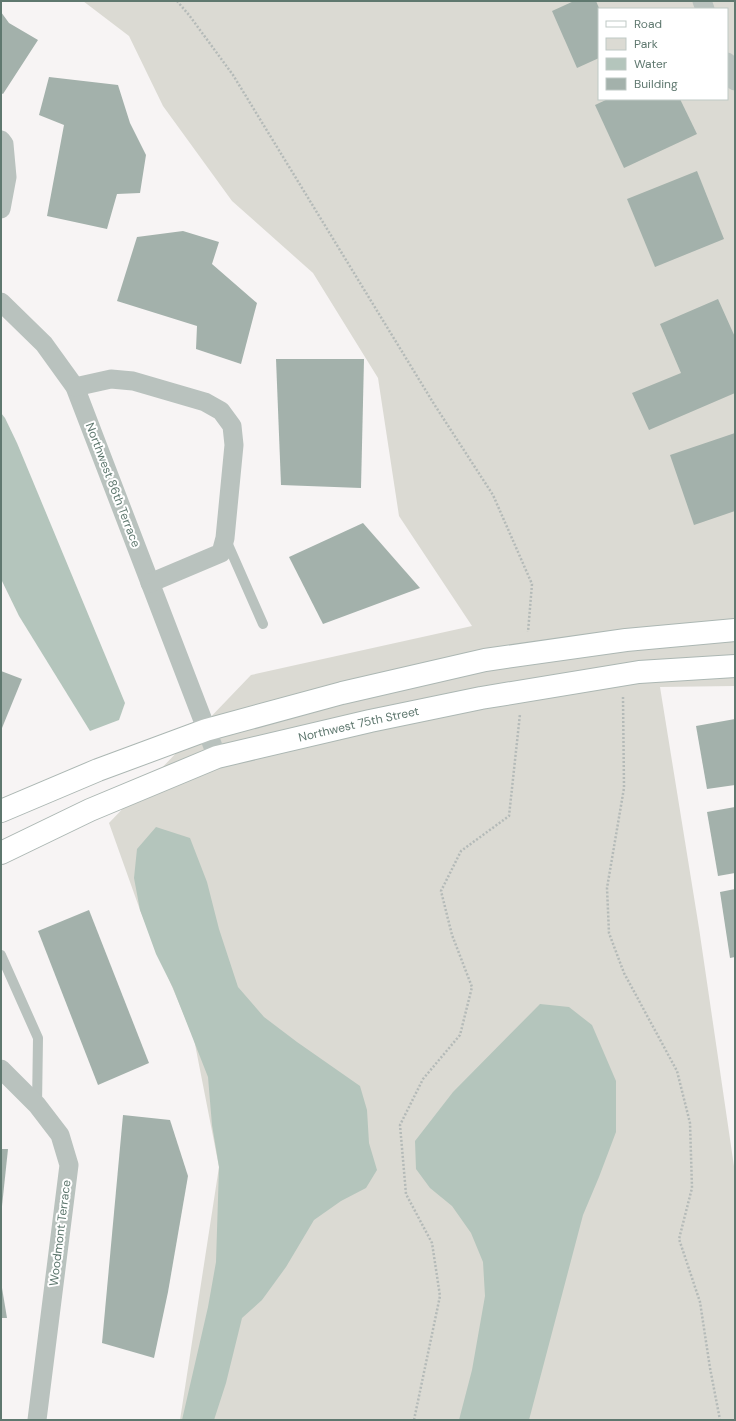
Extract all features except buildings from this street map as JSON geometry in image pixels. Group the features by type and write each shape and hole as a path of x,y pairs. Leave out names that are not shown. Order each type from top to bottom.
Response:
{"street":[{"path":"728,64 735,81"},
{"path":"1,140 4,144 7,177 1,209"},
{"name":"Northwest 86th Terrace","path":"1,302 44,344 75,387 217,757"},
{"path":"75,387 111,379 133,381 205,402 221,411 232,426 234,445 225,538 220,553 150,583"},
{"path":"1,811 98,770 206,730 349,692 485,660 626,640 735,630"},
{"name":"Northwest 75th Street","path":"1,853 90,810 217,757 481,698 639,672 735,666"},
{"name":"Woodmont Terrace","path":"1,1069 37,1105 60,1136 69,1165 37,1420"}],"lane":[{"path":"225,538 263,624"},
{"path":"1,955 38,1038 37,1105"}],"path":[{"path":"177,1 232,76 434,404 493,494 532,584 526,655"},
{"path":"622,675 624,788 607,888 609,933 624,973 677,1071 690,1123 692,1188 679,1238 700,1302 720,1420"},
{"path":"414,1420 440,1296 432,1243 406,1194 400,1125 423,1079 460,1034 472,987 452,935 441,891 461,851 509,816 522,692"}],"green space":[{"path":"83,1 735,1 735,686 660,687 699,928 735,1173 735,1420 180,1420 219,1167 194,1039 140,910 109,823 251,675 472,626 399,516 378,378 313,273 232,201 163,106 129,36"}],"water":[{"path":"1,413 17,443 125,703 119,720 90,731 19,616 1,579"},
{"path":"156,827 190,838 207,882 219,929 238,987 264,1017 360,1086 367,1110 369,1143 377,1170 366,1188 341,1201 314,1220 286,1267 262,1300 242,1318 226,1383 214,1420 182,1420 208,1307 216,1262 219,1167 212,1125 208,1077 173,988 156,954 140,910 134,878 137,849"},
{"path":"540,1004 569,1007 592,1025 616,1081 616,1132 583,1215 529,1420 459,1420 472,1370 485,1296 483,1262 471,1233 452,1206 430,1188 416,1169 415,1141 453,1092"}]}
